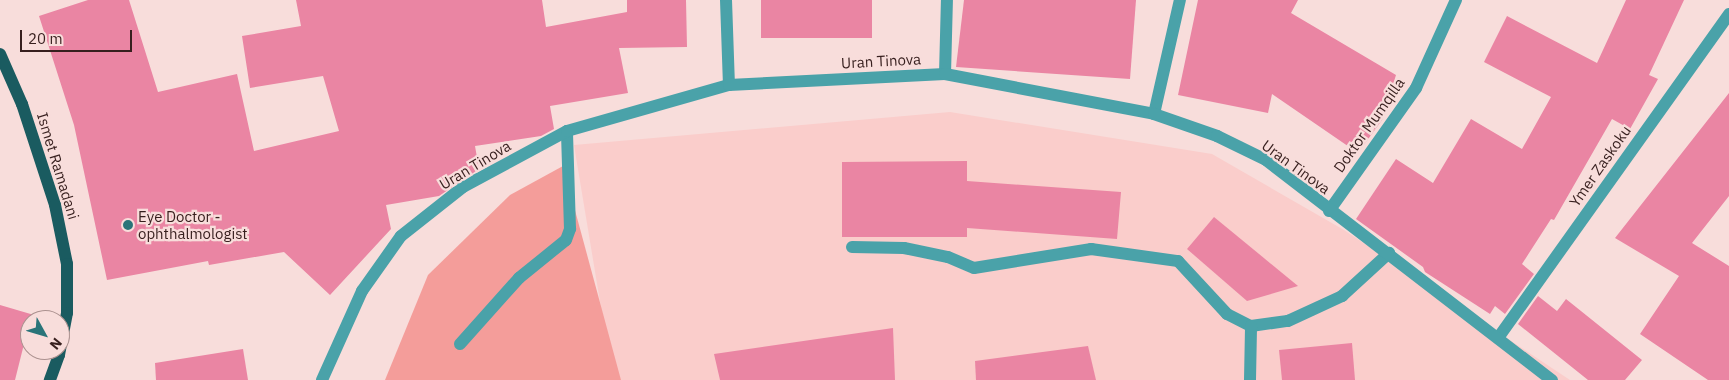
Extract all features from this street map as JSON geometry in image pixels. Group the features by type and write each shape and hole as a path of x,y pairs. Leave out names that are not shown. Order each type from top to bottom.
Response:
{"main road":[{"name":"Ismet Ramadani","path":"0,54 22,104 55,205 67,264 67,313 59,355 50,380"}],"street":[{"path":"726,0 729,84"},
{"path":"945,74 947,0"},
{"path":"1154,114 1180,0"},
{"name":"Doktor Mumqilla","path":"1328,211 1416,88 1456,0"},
{"name":"Ymer Zaskoku","path":"1498,338 1729,14"},
{"name":"Uran Tinova","path":"322,380 362,291 401,236 463,187 567,130 729,84 945,74 1154,114 1217,136 1266,160 1328,211 1389,253 1552,380"},
{"path":"460,344 519,278 566,240 570,229 567,130"},
{"path":"852,247 904,248 948,256 974,268 1091,249 1178,261 1227,314 1251,326 1288,321 1342,296 1389,253"},
{"path":"1250,380 1251,326"}],"shaded area":[{"path":"950,112 1212,154 1344,230 1570,380 613,380 574,145"},
{"path":"563,166 621,380 385,380 428,275 510,195"}],"building":[{"path":"88,0 129,0 158,92 237,74 254,151 339,131 323,76 250,88 242,36 301,26 296,0 542,0 546,27 627,12 627,0 686,0 687,47 619,48 628,93 550,106 554,129 541,136 475,146 479,169 439,196 386,205 391,229 330,295 284,252 209,265 208,261 107,280 74,125 39,16"},
{"path":"761,0 872,0 872,38 761,38"},
{"path":"964,0 1136,0 1130,79 956,67"},
{"path":"1198,0 1298,0 1291,13 1396,75 1382,120 1358,153 1272,94 1268,113 1178,95"},
{"path":"1626,0 1684,0 1649,75 1658,79 1630,129 1612,119 1554,220 1551,219 1522,264 1534,274 1505,314 1495,306 1490,314 1425,272 1423,267 1356,219 1396,159 1433,183 1471,119 1522,149 1551,97 1484,62 1507,16 1597,63"},
{"path":"1729,93 1729,196 1692,243 1729,266 1729,380 1708,380 1640,334 1679,276 1615,238"},
{"path":"967,161 967,181 1121,192 1117,239 967,228 967,237 842,237 842,162"},
{"path":"1214,217 1298,286 1247,301 1187,249"},
{"path":"1538,296 1557,311 1566,299 1642,360 1625,380 1588,380 1518,324"},
{"path":"0,305 20,311 20,360 15,380 0,380"},
{"path":"893,328 895,380 720,380 714,354"},
{"path":"1352,343 1355,380 1282,380 1279,350"},
{"path":"1088,346 1096,380 976,380 975,361"},
{"path":"243,349 248,380 156,380 155,363"}],"place":[{"name":"Eye Doctor - ophthalmologist","path":"128,225"}]}
